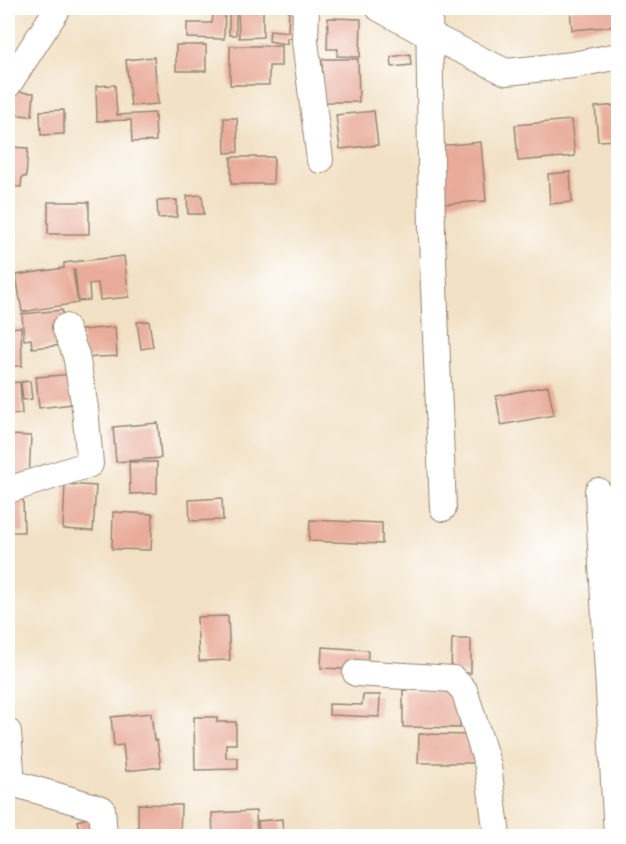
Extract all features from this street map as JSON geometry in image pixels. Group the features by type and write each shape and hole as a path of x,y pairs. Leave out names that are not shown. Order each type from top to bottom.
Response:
{"street":[{"path":"8,85 58,8"},
{"path":"306,8 305,41 320,160"},
{"path":"379,8 506,72 573,65 618,56"},
{"path":"429,8 432,237 443,508"},
{"path":"8,490 90,464 85,408 76,355 64,327"},
{"path":"598,491 617,837"},
{"path":"356,673 453,679 464,690 488,766 497,837"},
{"path":"8,732 12,783 102,809 104,837"}],"building":[{"path":"198,8 225,8 224,39 187,38 187,23 212,23 213,14 198,14"},
{"path":"289,8 302,9 301,39 287,38 287,44 269,41 270,30 288,32"},
{"path":"570,8 618,8 618,26 572,30"},
{"path":"238,10 263,10 263,37 239,38"},
{"path":"229,11 236,11 236,35 229,35"},
{"path":"328,18 361,19 360,57 337,56 338,49 327,49"},
{"path":"176,45 206,45 206,71 176,71"},
{"path":"230,46 281,46 281,66 269,66 269,85 230,85"},
{"path":"410,54 411,65 392,67 391,57"},
{"path":"154,57 158,104 131,106 126,60"},
{"path":"322,59 358,59 359,102 323,102"},
{"path":"115,85 117,115 155,113 156,141 132,142 131,120 97,121 96,86"},
{"path":"16,92 34,93 32,116 15,115"},
{"path":"618,105 618,140 598,141 595,107"},
{"path":"64,110 64,134 41,135 40,111"},
{"path":"374,111 378,145 340,149 336,115"},
{"path":"224,118 237,118 238,152 225,153"},
{"path":"571,120 575,156 518,161 515,125"},
{"path":"481,142 486,201 443,204 438,146"},
{"path":"8,147 28,148 26,177 22,177 21,187 9,186"},
{"path":"231,157 274,157 273,184 231,184"},
{"path":"570,172 572,202 550,204 548,174"},
{"path":"202,195 204,214 188,214 187,196"},
{"path":"177,200 177,217 158,218 157,201"},
{"path":"48,202 89,202 89,234 48,234"},
{"path":"124,256 129,297 100,300 98,283 89,284 90,300 78,301 75,270 73,270 78,303 22,312 16,275 64,268 64,263"},
{"path":"8,291 11,291 12,314 8,314"},
{"path":"62,310 65,345 32,348 31,339 24,340 22,314"},
{"path":"149,321 153,347 141,349 137,322"},
{"path":"21,327 22,366 8,366 8,328"},
{"path":"115,327 117,356 83,358 81,330"},
{"path":"76,374 81,403 39,408 36,377"},
{"path":"30,381 32,399 23,400 21,382"},
{"path":"20,382 22,414 8,415 8,383"},
{"path":"548,386 554,415 501,425 496,396"},
{"path":"158,423 161,458 116,462 113,427"},
{"path":"8,435 31,436 29,477 8,477"},
{"path":"129,462 157,462 157,493 130,494"},
{"path":"65,484 96,486 93,531 63,529"},
{"path":"23,498 24,532 8,532 8,499"},
{"path":"222,498 223,520 190,521 189,500"},
{"path":"113,512 153,514 151,550 112,549"},
{"path":"310,520 382,523 382,544 309,541"},
{"path":"228,616 230,660 199,661 197,617"},
{"path":"452,639 471,639 471,673 451,672"},
{"path":"322,647 368,650 367,670 321,668"},
{"path":"403,690 460,690 460,728 403,727"},
{"path":"363,695 380,695 379,717 329,715 329,704 362,705"},
{"path":"151,713 154,740 157,740 161,767 126,771 123,745 114,746 111,717"},
{"path":"194,717 217,717 217,722 236,722 236,744 226,744 226,758 238,758 238,769 195,770"},
{"path":"419,734 473,735 473,763 418,763"},
{"path":"138,804 181,805 180,836 138,836"},
{"path":"256,811 257,836 213,836 212,813"},
{"path":"91,817 96,836 81,836 77,821"},
{"path":"282,819 283,834 259,836 258,821"},
{"path":"59,833 79,834 79,836 59,836"}]}
